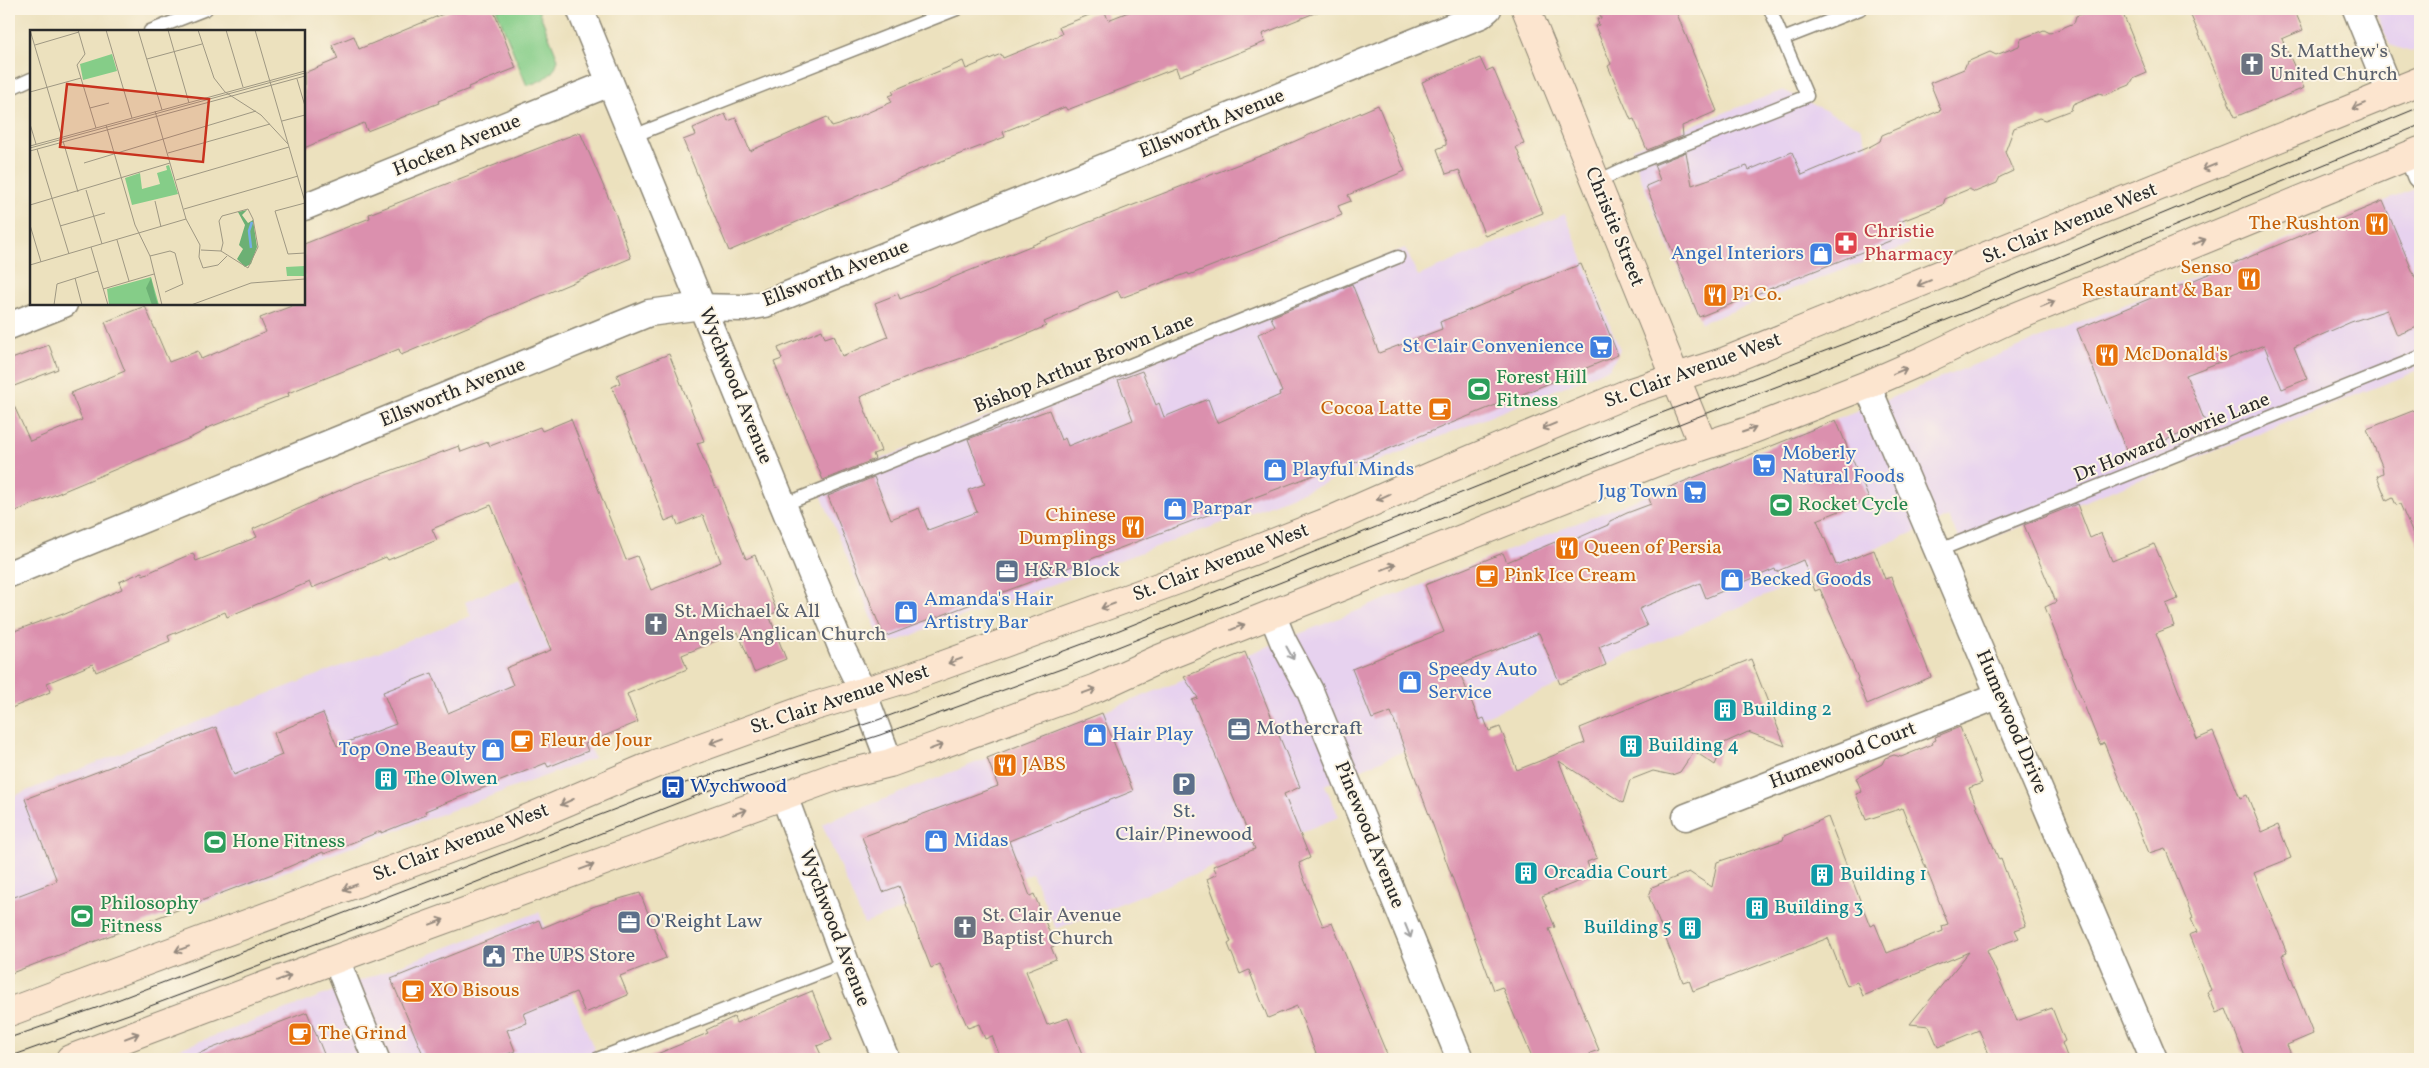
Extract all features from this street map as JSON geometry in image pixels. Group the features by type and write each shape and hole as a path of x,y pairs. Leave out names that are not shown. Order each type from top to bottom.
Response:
{"main road":[{"name":"Christie Street","path":"1526,9 1703,445"},
{"name":"St. Clair Avenue West","path":"9,1012 508,828 655,764 905,679 1186,577 1327,522 1434,474 1631,392 1744,354 2420,81"},
{"path":"70,1059 336,959 837,776 890,763 1096,688 1159,659 1272,614 1703,445 1751,430 1867,385 2008,320 2418,160"}],"street":[{"name":"Wychwood Avenue","path":"580,9 843,651 863,692 890,763"},
{"name":"Ellsworth Avenue","path":"9,574 649,313 702,306 743,308 765,304 1481,15 1488,9"},
{"path":"2356,9 2390,93"},
{"name":"Hocken Avenue","path":"305,208 610,83"},
{"path":"9,326 62,305"},
{"name":"Humewood Drive","path":"1867,385 2154,1059"},
{"name":"Pinewood Avenue","path":"1272,614 1283,641 1310,691 1460,1059"},
{"name":"Humewood Court","path":"1686,817 2000,695"},
{"name":"Wychwood Avenue","path":"784,796 846,963 886,1059"},
{"path":"336,959 376,1059"}],"lane":[{"path":"153,30 206,9"},
{"path":"633,136 957,9"},
{"path":"1596,182 1632,165 1807,96 1770,9"},
{"path":"1783,39 1860,9"},
{"path":"9,88 30,79"},
{"name":"Bishop Arthur Brown Lane","path":"784,505 816,494 1398,257"},
{"name":"Dr Howard Lowrie Lane","path":"1937,551 2420,357"},
{"path":"597,1059 624,1054 846,963"}],"shaded area":[{"path":"2374,9 2420,9 2420,48 2411,52 2390,45"},
{"path":"1783,90 1860,127 1909,245 1701,323 1639,174 1633,148"},
{"path":"2420,187 2420,370 1963,549 1949,517 1325,785 1339,817 1056,929 1032,873 949,905 933,897 864,924 822,824"},
{"path":"1565,214 1620,350 1610,368 1258,510 888,644 881,640 817,485 1405,248 1418,276"},
{"path":"520,579 594,758 9,973 9,798 234,707 471,616 465,602"},
{"path":"539,912 598,1059 152,1059 305,1002"}],"green space":[{"path":"496,9 538,9 558,59 554,70 547,77 527,86"}],"building":[{"path":"455,9 493,9 516,68 468,87 469,89 438,101 439,103 367,131 364,123 305,148 305,73 338,59 332,45 354,36 359,49"},
{"path":"1104,9 1108,20 1136,9 1322,10 1262,34 1265,42 1179,76 1176,68 1067,110 1065,107 1003,132 1005,137 918,170 729,251 683,140 696,135 693,128 725,114 728,121 736,118 750,151 827,117 832,127 839,125 892,102 889,96 894,94 892,91 963,61 966,69 1001,54 1003,58 1062,34 1059,27"},
{"path":"1598,9 1675,9 1717,111 1682,126 1683,136 1647,150 1634,119 1631,120 1608,66 1611,64 1595,26 1599,25 1597,19 1601,18"},
{"path":"2095,9 2121,9 2147,73 2133,79 2130,85 2105,95 2099,93 2073,104 2071,110 2045,120 2039,118 2014,128 2005,152 2013,171 2000,177 1997,183 1975,192 1969,189 1945,199 1943,205 1897,223 1902,236 1699,317 1646,186 1660,180 1654,165 1686,152 1692,185 1747,166 1749,170 1792,152 1802,175 1871,146 1880,141 1882,135 1941,110 1930,83 1964,69 1967,62 1990,52 1996,55 2019,46 2021,39 2044,30 2050,33 2074,23 2076,16"},
{"name":"St. Matthew's United Church","path":"2188,9 2294,9 2303,30 2282,39 2304,88 2235,117"},
{"path":"1480,58 1486,71 1493,68 1513,115 1524,144 1516,147 1543,213 1485,236 1459,170 1446,174 1437,149 1446,145 1446,142 1422,82"},
{"path":"1378,105 1405,171 1348,195 1351,201 1338,206 1342,215 1189,275 1188,273 1121,298 1118,291 1044,322 1046,326 1016,339 916,374 860,397 881,451 873,454 875,459 823,480 774,362 782,359 778,348 822,330 825,338 834,335 842,356 888,337 875,303 898,294 900,299 1087,223 1270,152"},
{"path":"580,132 616,215 631,258 401,355 399,349 288,393 289,396 205,429 190,438 9,514 9,395 30,441 82,420 71,393 125,371 105,322 145,306 169,362 198,351 201,359 266,332 260,318 294,305 305,305 305,244 370,218 369,214"},
{"path":"2383,201 2420,289 2420,326 2397,335 2387,310 2351,322 2294,347 2307,379 2282,389 2264,345 2186,375 2206,424 2128,455 2077,329"},
{"path":"1581,264 1618,355 1332,472 1330,469 884,637 828,496 874,477 891,519 919,508 928,530 977,512 968,490 985,484 968,439 1049,410 1061,440 1065,438 1068,446 1133,420 1118,380 1142,371 1156,405 1159,403 1164,417 1208,399 1217,423 1280,395 1279,393 1282,392 1258,334 1275,327 1271,317 1352,284 1379,353 1442,329 1440,322"},
{"path":"49,345 58,369 9,388 9,360"},
{"path":"669,354 704,441 697,443 715,488 717,487 746,559 755,555 777,612 769,615 786,659 754,672 738,632 682,655 687,669 627,694 638,722 585,744 588,751 548,767 546,763 425,811 426,815 381,833 381,831 324,854 323,852 272,874 9,974 9,899 57,881 25,799 216,727 234,775 282,755 274,733 323,713 337,746 396,724 383,692 432,673 448,713 513,685 506,668 551,650 491,505 432,529 437,540 388,560 386,557 312,588 309,582 227,617 225,612 168,636 170,641 96,672 93,664 47,683 50,692 9,709 9,633 63,613 63,615 122,589 119,582 142,572 143,575 193,553 196,561 257,537 253,529 354,484 459,446 461,452 488,442 490,446 540,427 542,431 571,419 626,560 637,556 651,590 721,562 703,515 678,525 675,517 665,521 612,387 620,383 617,375"},
{"path":"2420,408 2420,550 2400,504 2396,505 2393,498 2387,501 2377,476 2383,473 2382,466 2367,429"},
{"path":"1836,420 1869,499 1817,520 1836,565 1874,550 1885,579 1891,577 1931,677 1867,704 1858,678 1820,589 1815,591 1803,560 1776,572 1775,569 1706,598 1700,583 1639,609 1647,626 1599,647 1606,665 1560,684 1539,633 1457,666 1479,720 1484,718 1489,731 1500,727 1517,770 1585,743 1580,728 1751,659 1785,746 1748,732 1724,743 1715,765 1694,751 1680,772 1672,775 1653,771 1630,780 1623,803 1559,761 1597,858 1587,862 1592,876 1542,896 1555,927 1549,929 1599,1050 1590,1053 1592,1059 1533,1059 1502,987 1494,990 1391,712 1372,719 1352,669 1444,632 1425,585 1503,553 1507,562 1555,542 1557,547 1608,525 1610,521 1627,513 1651,504 1648,496"},
{"path":"2077,504 2090,538 2101,533 2112,561 2154,544 2178,599 2166,604 2174,626 2156,633 2197,739 2213,732 2240,798 2247,795 2262,832 2278,825 2291,858 2254,873 2287,953 2282,955 2313,1034 2287,1045 2293,1059 2246,1059 2226,1009 2216,1013 2207,992 2211,990 2189,935 2197,932 2191,919 2193,918 2165,848 2149,853 2104,743 2100,745 2045,607 2056,602 2024,525"},
{"path":"1245,652 1300,787 1284,794 1310,858 1299,863 1304,879 1323,926 1332,923 1389,1059 1318,1059 1297,1006 1268,1018 1249,970 1240,974 1228,944 1231,942 1207,879 1217,874 1213,866 1255,849 1192,700 1198,698 1184,677"},
{"path":"1102,713 1133,791 1009,841 1030,896 1034,894 1055,946 1051,947 1056,959 1026,971 1047,1025 1068,1018 1084,1059 1001,1059 992,1036 985,1039 979,1024 968,1028 940,964 931,968 899,886 883,892 862,837 998,786 987,758"},
{"path":"1960,727 1982,783 1969,788 1999,860 2001,859 2026,926 2015,930 2019,938 1987,950 2017,1021 2052,1008 2065,1041 2062,1043 2068,1059 1991,1059 1979,1030 1938,1047 1929,1026 1910,1024 1969,952 1863,996 1857,982 1847,986 1828,938 1693,991 1689,980 1683,982 1649,897 1652,887 1689,872 1712,887 1717,862 1783,840 1784,836 1828,817 1870,926 1875,924 1887,953 1943,931 1942,926 1948,924 1902,808 1866,820 1856,794 1862,792 1856,778 1882,764 1885,758 1894,755 1901,757 1933,744 1932,742 1936,740 1935,737"},
{"path":"640,893 666,958 620,976 628,995 585,1013 576,992 523,1014 527,1023 507,1030 515,1051 496,1059 425,1059 391,979 539,920 542,928 595,906"},
{"path":"812,991 832,1040 817,1046 823,1059 645,1059 708,1033 706,1030 734,1017 736,1023"},
{"path":"307,1012 326,1059 192,1059 192,1056"}],"tram line":[{"path":"9,1038 99,1007 673,787 875,721 1107,635 1643,420 1904,321 2420,107"},
{"path":"9,1057 403,911 721,786 880,735 1075,664 1692,419 1893,342 2420,125"}],"place":[{"name":"St. Matthew's United Church","path":"2252,64"},
{"name":"The Rushton","path":"2377,224"},
{"name":"Christie Pharmacy","path":"1846,243"},
{"name":"Angel Interiors","path":"1821,254"},
{"name":"Senso Restaurant & Bar","path":"2249,279"},
{"name":"Pi Co.","path":"1715,295"},
{"name":"St Clair Convenience","path":"1601,347"},
{"name":"McDonald's","path":"2107,355"},
{"name":"Forest Hill Fitness","path":"1479,389"},
{"name":"Cocoa Latte","path":"1440,409"},
{"name":"Moberly Natural Foods","path":"1764,465"},
{"name":"Playful Minds","path":"1275,470"},
{"name":"Jug Town","path":"1695,492"},
{"name":"Rocket Cycle","path":"1781,505"},
{"name":"Parpar","path":"1175,509"},
{"name":"Chinese Dumplings","path":"1133,527"},
{"name":"Queen of Persia","path":"1567,548"},
{"name":"H&R Block","path":"1007,571"},
{"name":"Pink Ice Cream","path":"1487,576"},
{"name":"Becked Goods","path":"1732,580"},
{"name":"Amanda's Hair Artistry Bar","path":"906,612"},
{"name":"St. Michael & All Angels Anglican Church","path":"656,624"},
{"name":"Speedy Auto Service","path":"1410,682"},
{"name":"Building 2","path":"1725,710"},
{"name":"Mothercraft","path":"1239,729"},
{"name":"Hair Play","path":"1095,735"},
{"name":"Fleur de Jour","path":"522,741"},
{"name":"Building 4","path":"1631,746"},
{"name":"Top One Beauty","path":"493,750"},
{"name":"JABS","path":"1005,765"},
{"name":"The Olwen","path":"386,779"},
{"name":"St. Clair/Pinewood","path":"1184,784"},
{"name":"Wychwood","path":"673,787"},
{"name":"Midas","path":"936,841"},
{"name":"Hone Fitness","path":"215,842"},
{"name":"Orcadia Court","path":"1526,873"},
{"name":"Building 1","path":"1822,875"},
{"name":"Building 3","path":"1757,908"},
{"name":"Philosophy Fitness","path":"82,916"},
{"name":"O'Reight Law","path":"629,922"},
{"name":"St. Clair Avenue Baptist Church","path":"965,927"},
{"name":"Building 5","path":"1690,928"},
{"name":"The UPS Store","path":"494,956"},
{"name":"XO Bisous","path":"413,991"},
{"name":"The Grind","path":"300,1034"}]}
